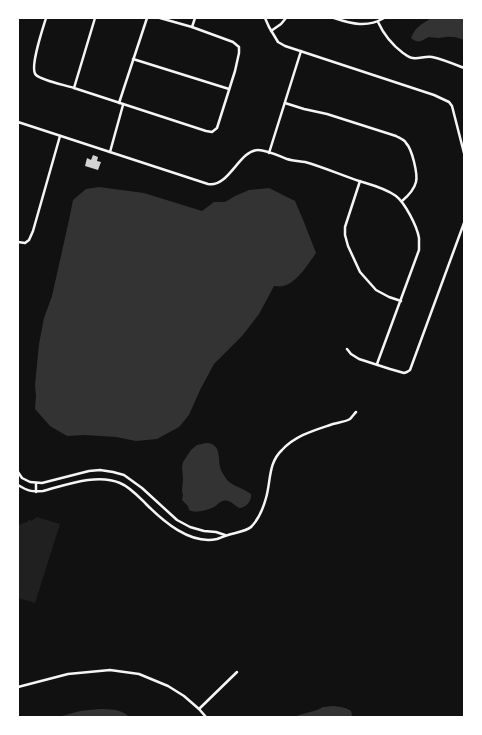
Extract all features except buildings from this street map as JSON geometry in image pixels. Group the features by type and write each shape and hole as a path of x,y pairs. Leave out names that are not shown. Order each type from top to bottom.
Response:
{"street":[{"path":"46,18 33,66 36,75 186,126 206,132 212,132 217,128 235,71 239,47 233,42 192,27 160,18"},
{"path":"74,88 95,18"},
{"path":"119,103 147,18"},
{"path":"192,27 195,18"},
{"path":"265,18 278,42 285,46 434,95 450,102 464,153"},
{"path":"271,31 281,24 286,18"},
{"path":"334,18 355,24 378,22 384,18"},
{"path":"378,22 388,39 394,46 407,56 412,58 432,57 464,68"},
{"path":"269,152 301,51"},
{"path":"133,59 229,88"},
{"path":"285,103 327,114 396,136 404,140 411,152 417,178 410,194 402,201"},
{"path":"110,152 124,105"},
{"path":"18,122 212,185 218,184 225,178 250,152 258,150 269,152 292,161 309,164 375,186 396,196 404,204 417,230 419,250 377,364"},
{"path":"18,242 25,243 29,240 33,231 60,136"},
{"path":"360,181 345,227 345,235 348,246 360,272 376,290 401,301"},
{"path":"347,349 351,354 359,359 404,373 410,370 464,223"},
{"path":"18,485 28,491 36,492 90,480 111,480 120,483 137,494 172,527 187,535 202,540 217,539 225,535 250,528 260,515 269,486 272,466 280,451 291,441 304,434 349,419 356,412"},
{"path":"18,472 22,478 30,482 42,483 89,471 100,470 124,475 142,488 177,520 190,527 225,535"},
{"path":"36,482 36,492"},
{"path":"18,687 68,674 110,670 139,674 168,686 184,696 206,717"},
{"path":"199,709 237,672"}],"shaded area":[{"path":"431,18 464,18 464,40 452,37 429,37 419,42 411,38 417,28"},
{"path":"99,187 144,193 202,211 214,202 225,202 249,190 269,188 295,201 316,253 302,272 293,281 283,286 274,286 259,314 242,336 214,364 189,415 179,427 157,439 136,441 116,437 85,435 67,436 50,426 35,409 35,385 39,344 44,318 52,296 73,200 86,189"},
{"path":"206,443 215,446 220,468 228,481 251,494 249,502 244,507 239,508 232,503 224,501 220,502 214,507 195,512 189,510 188,506 182,500 183,462 191,450 197,445"},
{"path":"37,517 60,524 35,603 18,598 18,525 27,522 30,519 31,521"},
{"path":"323,707 343,707 351,711 351,717 281,717 296,716"},
{"path":"111,709 123,712 129,717 53,717 80,711"}]}
